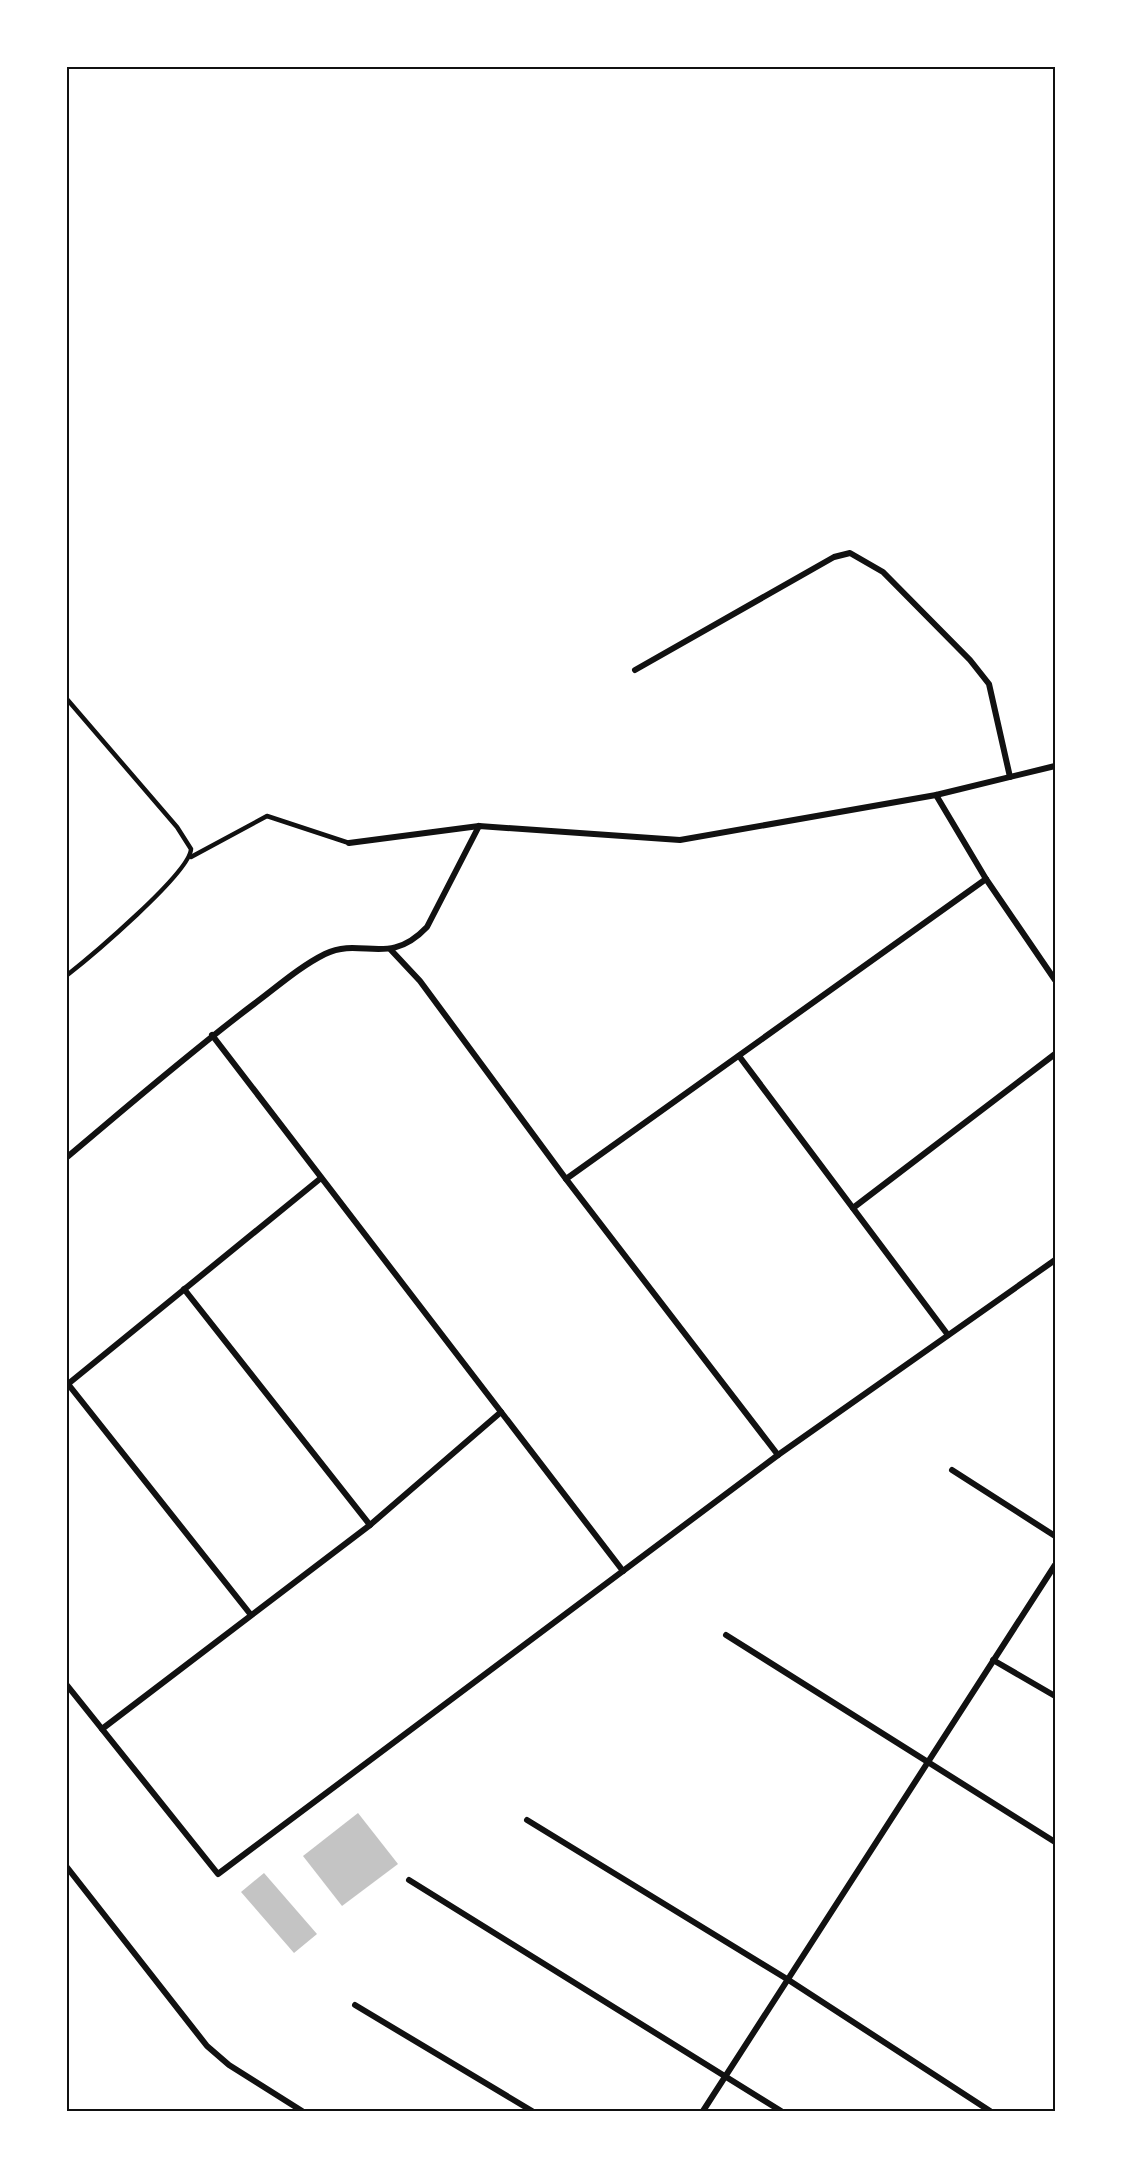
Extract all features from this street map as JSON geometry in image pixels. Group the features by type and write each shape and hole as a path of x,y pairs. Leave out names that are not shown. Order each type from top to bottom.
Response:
{"street":[{"path":"634,670 834,557 850,554 883,572 970,660 989,684 1010,777"},
{"path":"349,843 479,826 680,840 936,795 1055,766"},
{"path":"936,795 986,879 1055,980"},
{"path":"66,1158 212,1035 303,968 329,952 392,950 406,945 426,927 479,826"},
{"path":"566,1179 986,879"},
{"path":"392,950 420,981 566,1179 778,1455"},
{"path":"212,1035 623,1571"},
{"path":"853,1208 1055,1054"},
{"path":"739,1056 948,1335"},
{"path":"251,1615 68,1384 321,1178"},
{"path":"66,1684 218,1874 778,1455 1055,1260"},
{"path":"184,1289 370,1526"},
{"path":"102,1729 370,1526 501,1412"},
{"path":"952,1470 1055,1536"},
{"path":"703,2111 1055,1565"},
{"path":"726,1635 1055,1842"},
{"path":"993,1660 1055,1696"},
{"path":"527,1820 787,1979 990,2111"},
{"path":"66,1866 207,2046 229,2065 302,2111"},
{"path":"409,1880 781,2111"},
{"path":"355,2005 532,2111"}],"lane":[{"path":"66,698 177,827 191,849 191,857"},
{"path":"66,976 168,885 191,857 267,816 349,843"}],"building":[{"path":"358,1813 398,1864 342,1906 303,1856"},
{"path":"264,1873 317,1934 294,1953 241,1892"}]}
